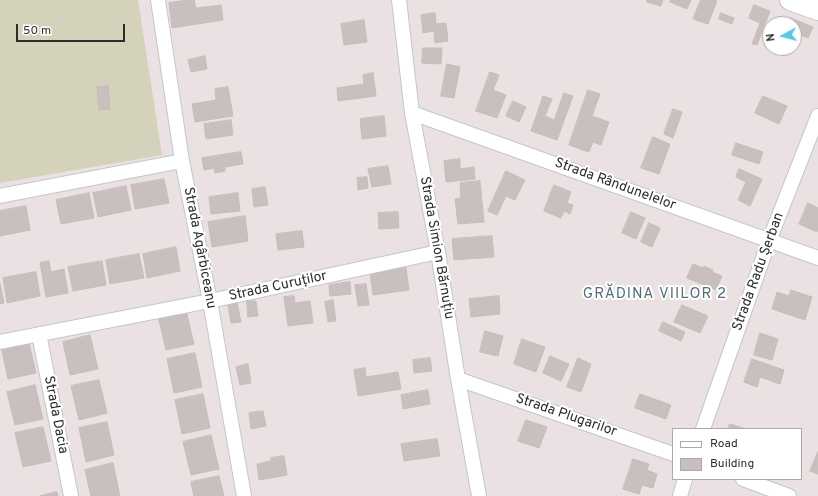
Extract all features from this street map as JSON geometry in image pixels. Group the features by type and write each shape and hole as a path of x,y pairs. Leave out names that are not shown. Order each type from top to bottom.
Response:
{"main road":[{"path":"790,0 818,10"}],"street":[{"name":"Strada Agârbiceanu","path":"158,0 182,161 210,301 244,496"},
{"name":"Strada Simion Bărnuțiu","path":"399,0 412,113 438,252 458,379 479,496"},
{"name":"Strada Rândunelelor","path":"412,113 818,258"},
{"name":"Strada Radu Șerban","path":"703,428 769,240 818,116"},
{"path":"0,196 182,161"},
{"name":"Strada Curuților","path":"0,342 210,301 438,252"},
{"name":"Strada Dacia","path":"39,334 71,496"},
{"name":"Strada Plugarilor","path":"458,379 672,454"},
{"path":"680,496 685,480"},
{"path":"746,480 789,496"}],"shaded area":[{"path":"0,0 138,0 162,155 0,183"}],"building":[{"path":"194,0 196,8 221,5 223,20 172,28 169,3"},
{"path":"647,0 663,0 661,6 647,2"},
{"path":"671,0 691,0 687,9 670,2"},
{"path":"701,0 717,1 708,24 693,19"},
{"path":"754,5 770,11 768,16 762,16 762,32 757,45 752,44 760,23 749,18"},
{"path":"435,13 436,24 446,23 448,41 435,43 434,31 423,33 421,15"},
{"path":"721,13 734,18 732,24 719,19"},
{"path":"364,20 367,42 344,45 341,24"},
{"path":"802,22 813,27 808,38 802,36"},
{"path":"423,48 442,48 441,64 422,63"},
{"path":"205,56 207,69 191,72 188,60"},
{"path":"447,64 460,67 454,98 441,96"},
{"path":"490,72 499,75 493,90 506,95 497,118 476,111"},
{"path":"373,73 376,96 338,101 337,88 364,84 363,75"},
{"path":"108,86 110,109 99,110 97,87"},
{"path":"228,87 233,116 195,122 192,104 216,100 215,89"},
{"path":"588,90 600,94 592,116 609,122 601,145 593,142 589,152 569,145"},
{"path":"564,93 573,96 557,140 531,131 543,96 552,99 545,116 554,120"},
{"path":"763,96 787,106 779,124 755,113"},
{"path":"513,101 526,107 519,122 506,116"},
{"path":"673,109 682,112 673,138 664,134"},
{"path":"384,116 386,136 362,139 360,119"},
{"path":"231,120 233,135 206,139 204,124"},
{"path":"653,137 670,144 659,174 641,168"},
{"path":"736,143 763,152 759,164 732,155"},
{"path":"241,152 243,164 225,167 225,171 215,173 214,168 204,170 202,158"},
{"path":"460,159 460,169 474,167 475,179 446,182 444,161"},
{"path":"388,166 391,184 372,187 368,169"},
{"path":"739,169 762,179 750,206 738,200 746,182 736,177"},
{"path":"506,171 525,180 515,200 506,196 497,215 488,211"},
{"path":"367,177 368,188 358,190 357,178"},
{"path":"164,179 169,203 135,209 131,185"},
{"path":"480,181 484,222 458,224 455,199 461,198 460,183"},
{"path":"554,185 571,192 567,203 573,205 570,214 564,211 561,218 544,211"},
{"path":"126,186 131,210 98,217 93,193"},
{"path":"265,187 268,205 254,207 252,189"},
{"path":"89,193 94,218 61,224 56,200"},
{"path":"238,193 240,211 211,214 209,197"},
{"path":"808,203 818,208 817,232 799,224"},
{"path":"26,206 30,230 0,236 0,211"},
{"path":"398,212 399,228 379,229 378,213"},
{"path":"631,212 645,218 636,239 622,233"},
{"path":"245,216 248,241 212,247 208,222"},
{"path":"649,223 660,228 652,247 641,242"},
{"path":"302,231 304,247 278,250 276,234"},
{"path":"492,236 494,257 454,260 452,239"},
{"path":"176,247 180,271 147,278 143,254"},
{"path":"139,254 144,278 110,284 106,260"},
{"path":"49,261 51,272 64,269 68,293 46,297 40,263"},
{"path":"102,261 106,285 73,291 68,267"},
{"path":"693,264 703,268 704,266 713,270 712,272 722,276 716,290 687,278"},
{"path":"406,268 409,290 373,295 370,273"},
{"path":"36,272 40,296 7,303 3,278"},
{"path":"350,282 351,294 330,296 329,285"},
{"path":"0,283 4,303 0,304"},
{"path":"366,284 369,305 358,306 355,285"},
{"path":"791,290 812,297 805,320 772,309 777,292 789,296"},
{"path":"294,296 295,303 310,301 313,323 288,326 284,297"},
{"path":"499,296 500,314 471,317 469,299"},
{"path":"236,297 241,322 231,323 227,299"},
{"path":"333,300 336,321 328,322 325,302"},
{"path":"247,301 256,301 258,316 248,317"},
{"path":"682,305 708,316 700,333 674,322"},
{"path":"186,310 194,344 166,350 158,316"},
{"path":"663,322 685,332 681,341 659,331"},
{"path":"485,331 503,336 498,356 480,352"},
{"path":"760,333 778,339 772,360 754,355"},
{"path":"90,335 98,369 70,375 63,342"},
{"path":"28,339 36,373 8,379 1,346"},
{"path":"522,339 545,347 536,372 514,364"},
{"path":"195,353 202,387 174,393 167,359"},
{"path":"550,356 569,364 561,381 543,373"},
{"path":"430,358 432,371 414,373 413,360"},
{"path":"578,358 591,364 581,392 567,387"},
{"path":"752,359 784,370 780,384 760,377 757,387 744,382"},
{"path":"248,364 251,383 240,385 236,367"},
{"path":"365,368 366,377 398,372 401,389 358,396 354,370"},
{"path":"99,380 107,413 79,420 71,386"},
{"path":"35,385 43,419 15,425 7,392"},
{"path":"428,390 430,404 403,409 401,395"},
{"path":"203,394 210,428 182,434 175,400"},
{"path":"640,394 671,405 666,419 635,408"},
{"path":"263,411 266,426 251,429 249,413"},
{"path":"526,420 547,427 539,448 518,441"},
{"path":"107,422 114,455 86,462 79,428"},
{"path":"730,424 743,428 728,428"},
{"path":"43,427 51,461 23,467 15,433"},
{"path":"211,435 219,469 191,475 183,442"},
{"path":"437,439 440,456 404,461 401,444"},
{"path":"818,452 818,474 810,471"},
{"path":"284,456 287,475 259,480 257,464 271,461 271,458"},
{"path":"633,459 649,464 647,470 657,474 653,488 642,485 639,494 623,489"},
{"path":"113,463 120,496 91,496 85,470"},
{"path":"219,476 224,496 194,496 191,482"},
{"path":"57,492 58,496 40,496"}],"district":[{"name":"GRĂDINA VIILOR 2","path":"655,295"}]}
